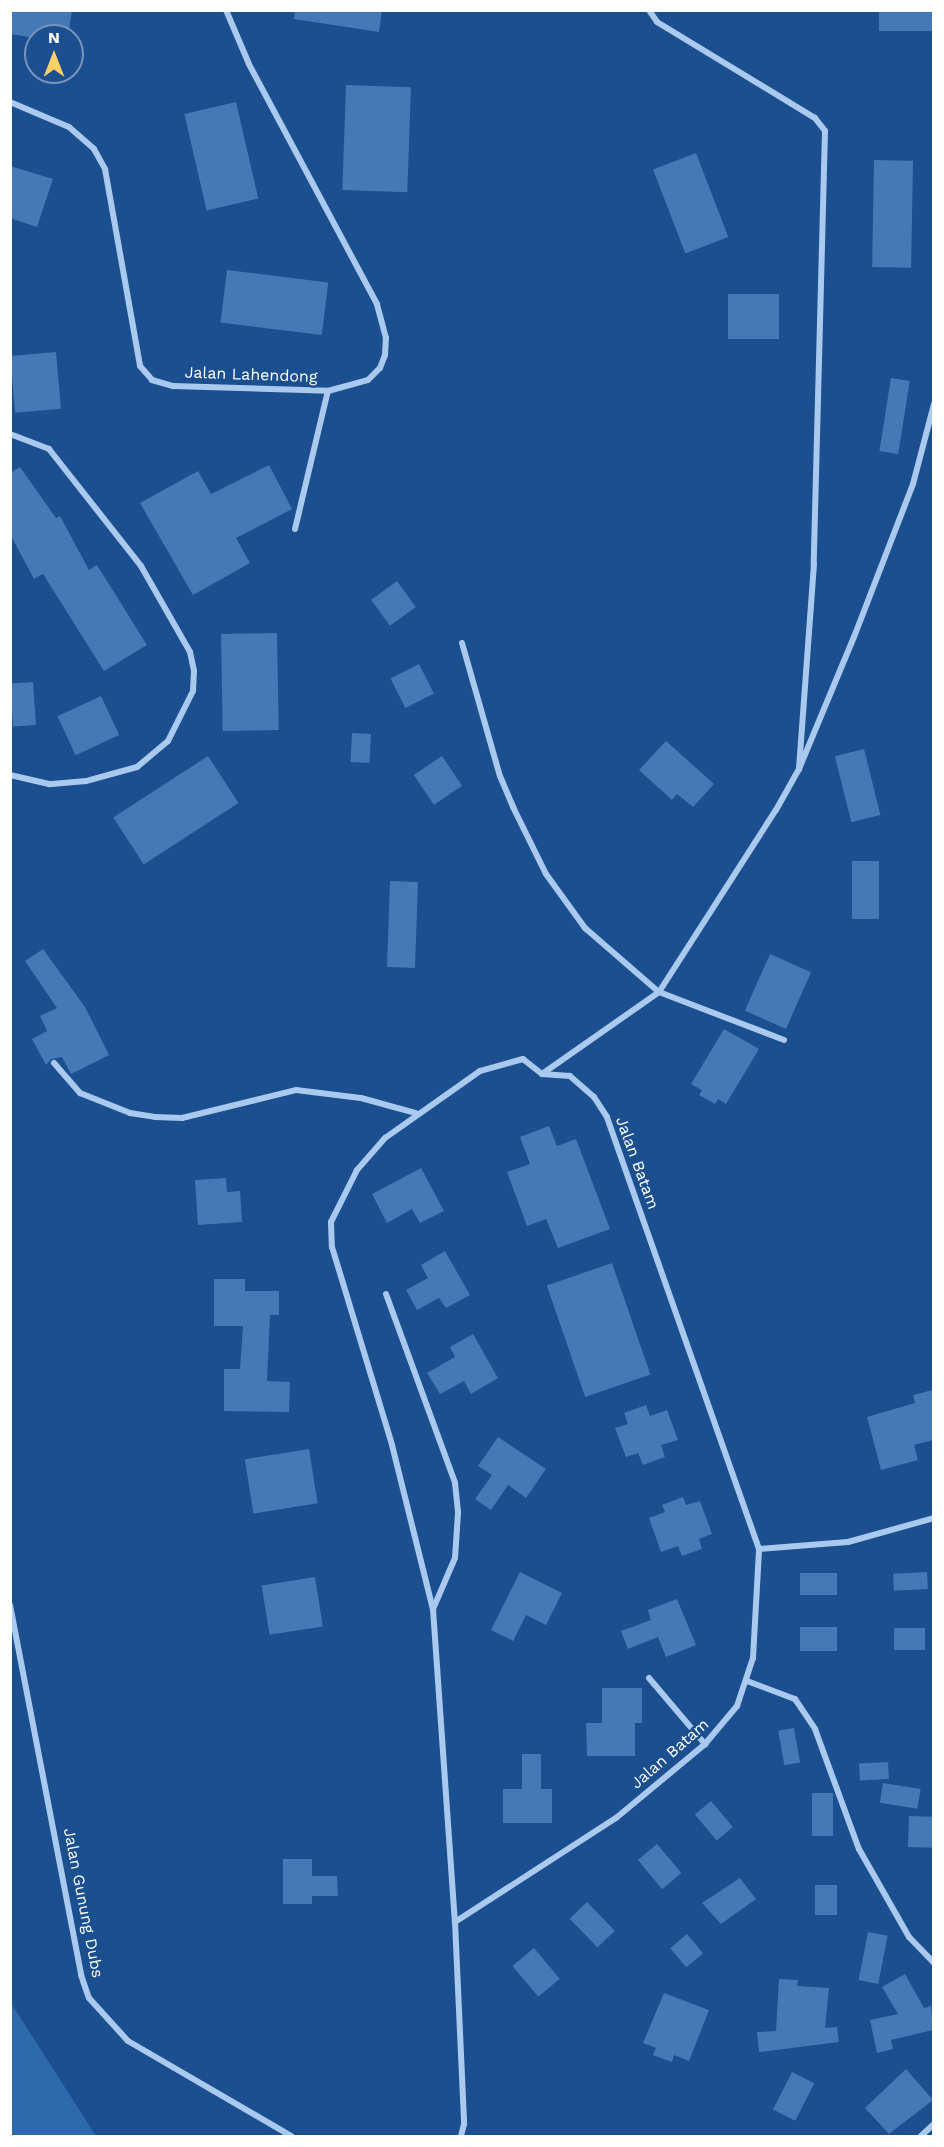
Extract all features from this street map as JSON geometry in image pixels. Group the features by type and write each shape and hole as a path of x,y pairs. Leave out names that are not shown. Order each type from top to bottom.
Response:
{"street":[{"name":"Jalan Lahendong","path":"10,102 69,127 94,149 105,169 140,366 152,380 173,386 328,392 368,380 380,368 386,338 383,320 367,283 249,64 226,10"},
{"path":"649,10 657,22 815,118 825,130 814,564 799,769"},
{"path":"295,529 328,392"},
{"path":"542,1074 659,992 799,769 913,484 933,404"},
{"path":"10,434 49,449 141,566 190,652 194,671 193,691 172,733 137,767 86,781 49,784 10,775"},
{"path":"462,643 500,776 546,874 585,928 659,992 784,1040"},
{"name":"Jalan Batam","path":"455,1922 616,1818 705,1744 737,1706 753,1658 759,1549 607,1117 594,1097 570,1076 542,1074 523,1059 504,1062 480,1071 416,1113 385,1138 357,1170 332,1222 332,1246 392,1445 433,1610 455,1922 464,2124 461,2136"},
{"path":"54,1063 80,1093 130,1113 155,1117 182,1118 296,1090 361,1098 416,1113"},
{"path":"386,1294 455,1483 455,1558 433,1610"},
{"path":"759,1549 848,1542 933,1518"},
{"name":"Jalan Gunung Dubs","path":"10,1605 81,1974 89,1998 128,2041 291,2136"},
{"path":"649,1678 705,1744"},
{"path":"747,1681 795,1700 815,1729 859,1849 909,1937 933,1963"},
{"path":"921,2136 933,2124"}],"shaded area":[{"path":"11,2003 96,2136 11,2136"}],"building":[{"path":"10,10 72,10 70,24 24,24 24,36 10,34"},
{"path":"295,10 382,10 379,32 294,19"},
{"path":"879,10 933,10 933,31 879,31"},
{"path":"346,85 411,87 407,192 342,190"},
{"path":"236,102 258,198 207,210 184,114"},
{"path":"696,153 728,237 685,254 653,169"},
{"path":"874,160 913,161 911,268 872,267"},
{"path":"10,166 53,179 37,227 10,218"},
{"path":"227,270 328,282 322,335 221,323"},
{"path":"728,294 779,294 779,339 728,339"},
{"path":"56,352 61,409 15,413 10,356"},
{"path":"891,378 910,381 898,454 879,451"},
{"path":"269,465 292,509 236,538 250,563 193,595 140,503 198,471 211,494"},
{"path":"20,467 56,518 60,516 89,570 97,565 147,645 104,671 43,574 34,579 10,534 10,473"},
{"path":"397,581 416,607 390,626 371,600"},
{"path":"277,633 279,730 223,731 221,634"},
{"path":"419,664 434,693 405,708 390,679"},
{"path":"33,682 36,725 13,726 10,684"},
{"path":"101,696 119,735 76,755 57,716"},
{"path":"352,733 371,734 369,763 350,762"},
{"path":"666,741 714,784 693,807 677,794 672,800 639,770"},
{"path":"864,749 880,815 851,822 835,756"},
{"path":"208,756 238,803 144,865 113,818"},
{"path":"442,756 462,786 434,805 414,775"},
{"path":"852,861 879,861 879,919 852,919"},
{"path":"390,881 418,882 415,968 387,967"},
{"path":"43,949 85,1007 109,1055 71,1074 62,1057 51,1059 46,1065 32,1039 47,1031 40,1016 57,1008 25,961"},
{"path":"770,954 811,972 786,1029 745,1011"},
{"path":"724,1029 759,1049 726,1104 718,1099 715,1104 699,1095 702,1090 691,1084"},
{"path":"549,1126 557,1146 576,1139 610,1229 558,1248 546,1219 527,1226 507,1172 530,1164 520,1137"},
{"path":"421,1168 444,1211 420,1223 412,1209 387,1223 372,1194"},
{"path":"226,1178 227,1192 240,1191 242,1222 198,1225 195,1180"},
{"path":"445,1251 470,1295 446,1308 439,1298 417,1310 406,1290 428,1278 421,1265"},
{"path":"612,1263 650,1375 585,1397 547,1285"},
{"path":"214,1279 245,1279 245,1291 279,1291 279,1315 270,1315 267,1381 290,1382 289,1412 224,1411 224,1369 240,1369 243,1326 214,1326"},
{"path":"473,1334 498,1378 471,1394 464,1381 440,1394 427,1373 455,1357 450,1347"},
{"path":"933,1390 933,1440 914,1445 918,1460 881,1470 867,1417 915,1403 913,1395"},
{"path":"646,1405 650,1416 667,1410 678,1440 661,1445 665,1457 643,1465 638,1453 626,1457 615,1428 628,1424 624,1413"},
{"path":"498,1437 546,1469 526,1498 508,1485 491,1510 475,1499 492,1475 478,1466"},
{"path":"309,1449 318,1503 253,1513 245,1459"},
{"path":"683,1497 686,1505 700,1501 712,1534 699,1539 702,1549 682,1556 678,1546 661,1552 649,1518 665,1512 662,1505"},
{"path":"520,1572 562,1593 546,1625 526,1615 513,1641 491,1630"},
{"path":"927,1572 928,1589 894,1591 893,1574"},
{"path":"800,1573 837,1573 837,1595 800,1595"},
{"path":"315,1577 323,1626 269,1635 262,1585"},
{"path":"677,1599 696,1645 666,1657 658,1637 628,1649 621,1631 651,1620 648,1610"},
{"path":"800,1627 837,1627 837,1651 800,1651"},
{"path":"894,1628 925,1628 925,1650 894,1650"},
{"path":"602,1688 642,1688 642,1723 635,1723 635,1756 587,1756 586,1723 602,1723"},
{"path":"794,1728 800,1762 784,1765 778,1731"},
{"path":"522,1754 541,1754 541,1789 552,1789 552,1823 503,1823 503,1789 522,1789"},
{"path":"888,1762 889,1779 860,1780 859,1764"},
{"path":"883,1783 921,1789 917,1809 880,1803"},
{"path":"812,1793 833,1793 833,1836 812,1836"},
{"path":"711,1801 733,1827 717,1841 695,1814"},
{"path":"909,1816 933,1817 932,1848 908,1847"},
{"path":"657,1844 681,1873 662,1889 638,1860"},
{"path":"283,1859 312,1859 312,1876 337,1876 338,1896 312,1896 312,1904 283,1904"},
{"path":"740,1878 756,1899 721,1924 702,1903"},
{"path":"815,1885 837,1885 837,1915 815,1915"},
{"path":"587,1902 615,1931 598,1947 570,1919"},
{"path":"868,1932 888,1936 878,1984 859,1980"},
{"path":"687,1934 703,1953 686,1967 670,1948"},
{"path":"534,1948 560,1979 538,1997 513,1966"},
{"path":"905,1974 924,2008 931,2006 933,2030 891,2040 893,2049 877,2053 870,2020 898,2014 882,1987"},
{"path":"779,1979 798,1980 797,1986 829,1988 825,2028 837,2027 839,2042 759,2052 757,2032 776,2031"},
{"path":"664,1993 709,2010 689,2061 674,2055 672,2062 653,2055 656,2048 643,2043"},
{"path":"906,2069 933,2100 889,2134 865,2108"},
{"path":"792,2072 814,2083 795,2121 773,2109"}]}
